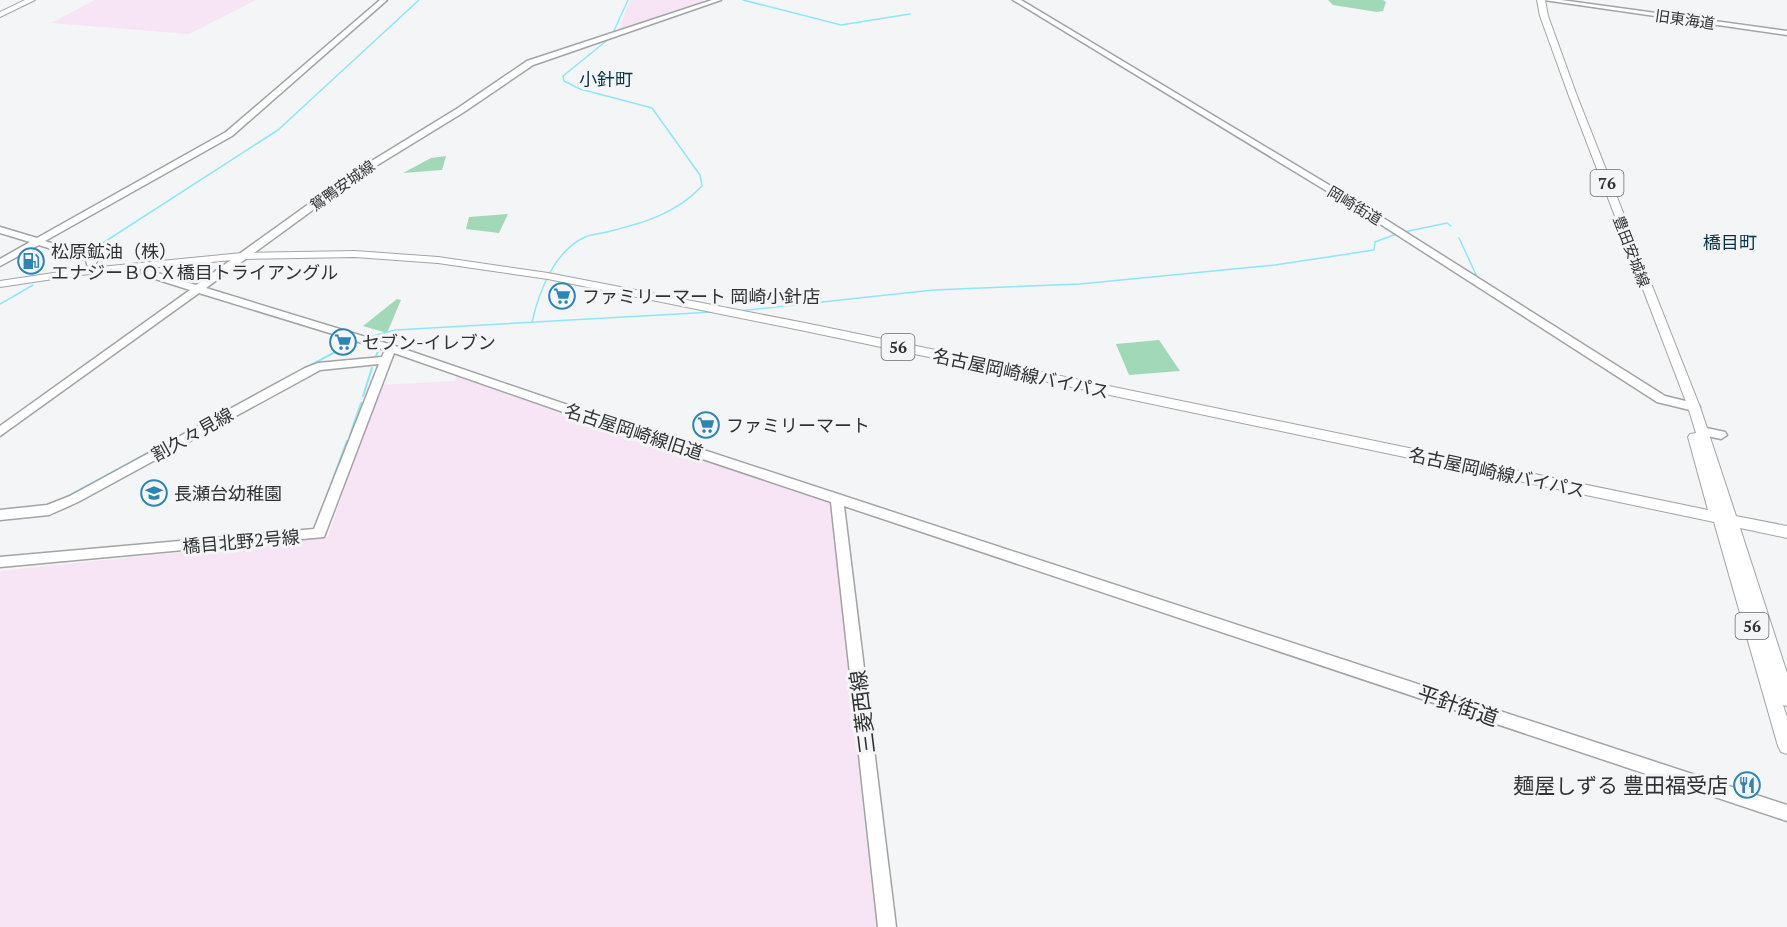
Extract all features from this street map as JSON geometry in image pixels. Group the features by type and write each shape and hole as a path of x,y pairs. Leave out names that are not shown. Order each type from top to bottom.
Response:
{"main road":[{"path":"0,15 31,0"},
{"name":"豊田安城線","path":"1541,0 1544,16 1676,366 1723,514"},
{"name":"名古屋岡崎線バイパス","path":"0,279 91,266 246,253 345,249 465,256 554,270 803,324 1723,514 1787,532"},
{"name":"名古屋岡崎線バイパス","path":"0,284 246,253 345,254 438,260 548,276 788,325 803,324"},
{"name":"豊田安城線","path":"1690,406 1702,431 1723,514"},
{"name":"名古屋岡崎線バイパス","path":"1723,514 1787,522"},
{"name":"56","path":"1723,514 1787,699"},
{"name":"56","path":"1723,514 1787,746"}],"street":[{"path":"0,263 229,134 384,0"},
{"name":"鴛鴨安城線","path":"0,432 355,175 461,110 530,63 717,0"},
{"name":"岡崎街道","path":"1016,0 1366,211 1661,399 1690,406"},
{"name":"旧東海道","path":"1547,0 1787,33"},
{"path":"0,230 89,258 92,261 91,266"},
{"name":"名古屋岡崎線旧道","path":"148,264 146,273 391,348 1130,594"},
{"name":"橋目北野2号線","path":"0,562 319,534 391,348"},
{"name":"割久々見線","path":"0,515 49,510 74,499 318,367 386,360"},
{"path":"1702,431 1721,435"},
{"name":"三菱西線","path":"837,498 887,927"},
{"name":"平針街道","path":"1130,594 1787,813"}],"shaded area":[{"path":"95,0 256,0 189,34 51,23"},
{"path":"630,0 702,0 705,2 619,30"},
{"path":"458,372 830,500 876,927 0,927 0,571 328,537 379,385 455,381"}],"green space":[{"path":"1328,0 1383,0 1386,2 1383,11 1377,12 1333,5"},
{"path":"446,156 442,170 403,173 431,158"},
{"path":"508,214 499,233 466,229 469,217"},
{"path":"397,299 401,300 387,333 363,326"},
{"path":"1159,340 1180,371 1129,375 1116,344"}],"waterway":[{"path":"92,250 278,130 419,0"},
{"path":"613,33 628,0"},
{"path":"743,0 841,25 910,14"},
{"path":"532,322 539,298 556,262 574,243 588,236 658,216 681,204 702,186 700,175 652,108 580,89 564,81 563,76 610,38"},
{"path":"1404,232 1447,223 1451,226"},
{"path":"739,311 933,290 1080,284 1275,265 1374,250 1375,242 1399,233"},
{"path":"1459,238 1478,279"},
{"path":"0,304 33,285"},
{"path":"366,338 395,330 713,312"},
{"path":"334,353 361,341"},
{"path":"61,500 337,351"},
{"path":"375,359 378,351"},
{"path":"363,396 372,368"},
{"path":"350,435 361,403"},
{"path":"316,525 347,441"}],"place":[{"name":"松原鉱油（株） エナジーＢＯＸ橋目トライアングル","path":"31,261"},
{"name":"ファミリーマート 岡崎小針店","path":"562,296"},
{"name":"セブン-イレブン","path":"343,342"},
{"name":"ファミリーマート","path":"706,425"},
{"name":"長瀬台幼稚園","path":"154,493"},
{"name":"麺屋しずる 豊田福受店","path":"1747,785"}],"district":[{"name":"小針町","path":"606,79"},
{"name":"橋目町","path":"1730,242"}]}
